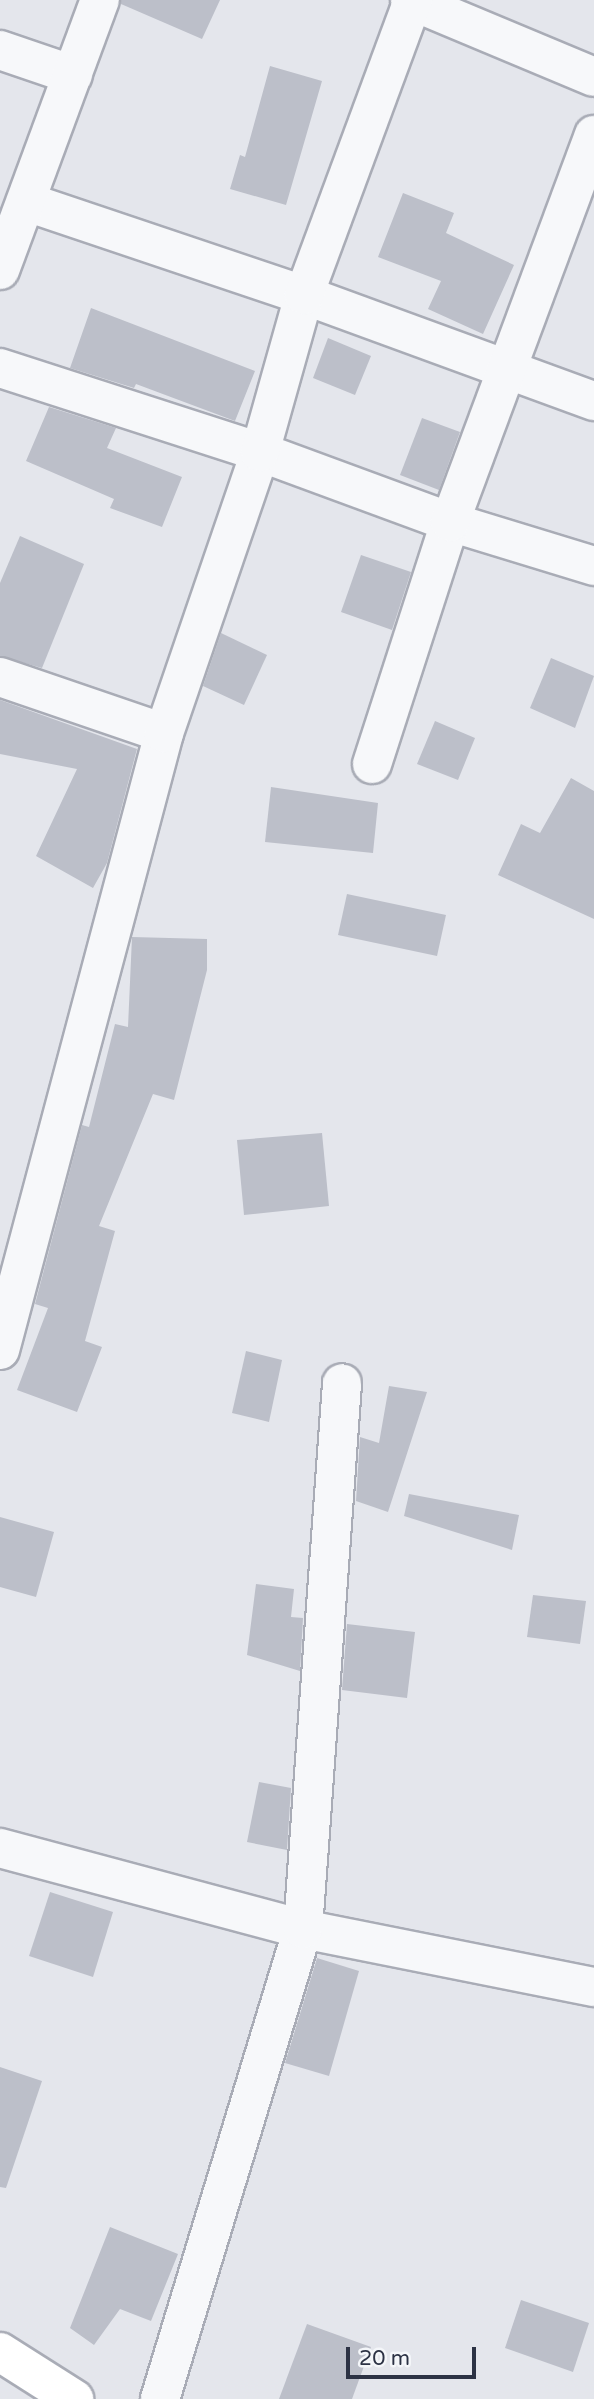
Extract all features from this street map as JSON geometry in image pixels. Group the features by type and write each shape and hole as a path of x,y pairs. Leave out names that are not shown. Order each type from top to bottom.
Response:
{"street":[{"path":"0,270 100,0"},
{"path":"0,1350 164,733 260,452 304,295 412,1 591,68"},
{"path":"0,50 73,75"},
{"path":"372,764 450,522 509,371 594,135"},
{"path":"27,202 304,295 594,401"},
{"path":"0,368 260,452 450,522 594,566"},
{"path":"0,677 164,733"},
{"path":"160,2399 303,1929 342,1383"},
{"path":"0,1848 303,1929 594,1987"},
{"path":"0,2352 74,2399"}],"building":[{"path":"121,0 220,0 202,39 121,4"},
{"path":"270,66 322,81 286,205 230,189 240,155 245,157"},
{"path":"403,193 454,213 446,233 514,265 483,334 428,309 441,281 378,257"},
{"path":"91,308 255,371 235,421 136,384 134,388 70,368"},
{"path":"328,338 371,356 355,395 313,378"},
{"path":"49,407 116,428 107,448 182,477 162,527 110,508 114,499 26,461"},
{"path":"422,418 460,432 439,490 400,475"},
{"path":"20,536 84,564 42,668 0,656 0,583"},
{"path":"361,555 411,572 392,630 341,612"},
{"path":"221,633 267,655 244,705 203,686"},
{"path":"551,658 594,676 575,728 530,708"},
{"path":"0,700 137,749 107,863 93,888 36,856 77,769 0,754"},
{"path":"435,721 475,738 458,780 417,764"},
{"path":"571,778 594,791 594,919 498,875 521,824 540,833"},
{"path":"271,787 378,803 373,853 265,842"},
{"path":"347,894 446,915 437,956 338,935"},
{"path":"132,937 207,939 207,970 174,1100 153,1094 99,1226 115,1231 85,1341 102,1347 77,1412 17,1390 48,1308 35,1304 82,1125 89,1127 115,1024 128,1027"},
{"path":"322,1133 329,1206 244,1215 237,1140"},
{"path":"246,1351 282,1360 269,1422 232,1413"},
{"path":"389,1386 427,1392 388,1512 356,1501 360,1437 379,1443"},
{"path":"409,1494 519,1515 512,1550 404,1516"},
{"path":"0,1517 54,1532 36,1597 0,1587"},
{"path":"256,1584 294,1589 291,1617 303,1618 300,1671 247,1655"},
{"path":"533,1595 586,1601 580,1644 527,1637"},
{"path":"347,1624 415,1632 407,1698 342,1690"},
{"path":"259,1782 291,1788 287,1850 247,1842"},
{"path":"50,1892 113,1912 93,1977 29,1956"},
{"path":"317,1958 359,1971 329,2076 285,2063"},
{"path":"0,2067 42,2081 6,2188 0,2187"},
{"path":"110,2227 178,2254 151,2321 120,2309 94,2345 70,2328"},
{"path":"521,2300 589,2323 573,2372 505,2348"},
{"path":"307,2324 371,2347 352,2399 279,2399"}]}
